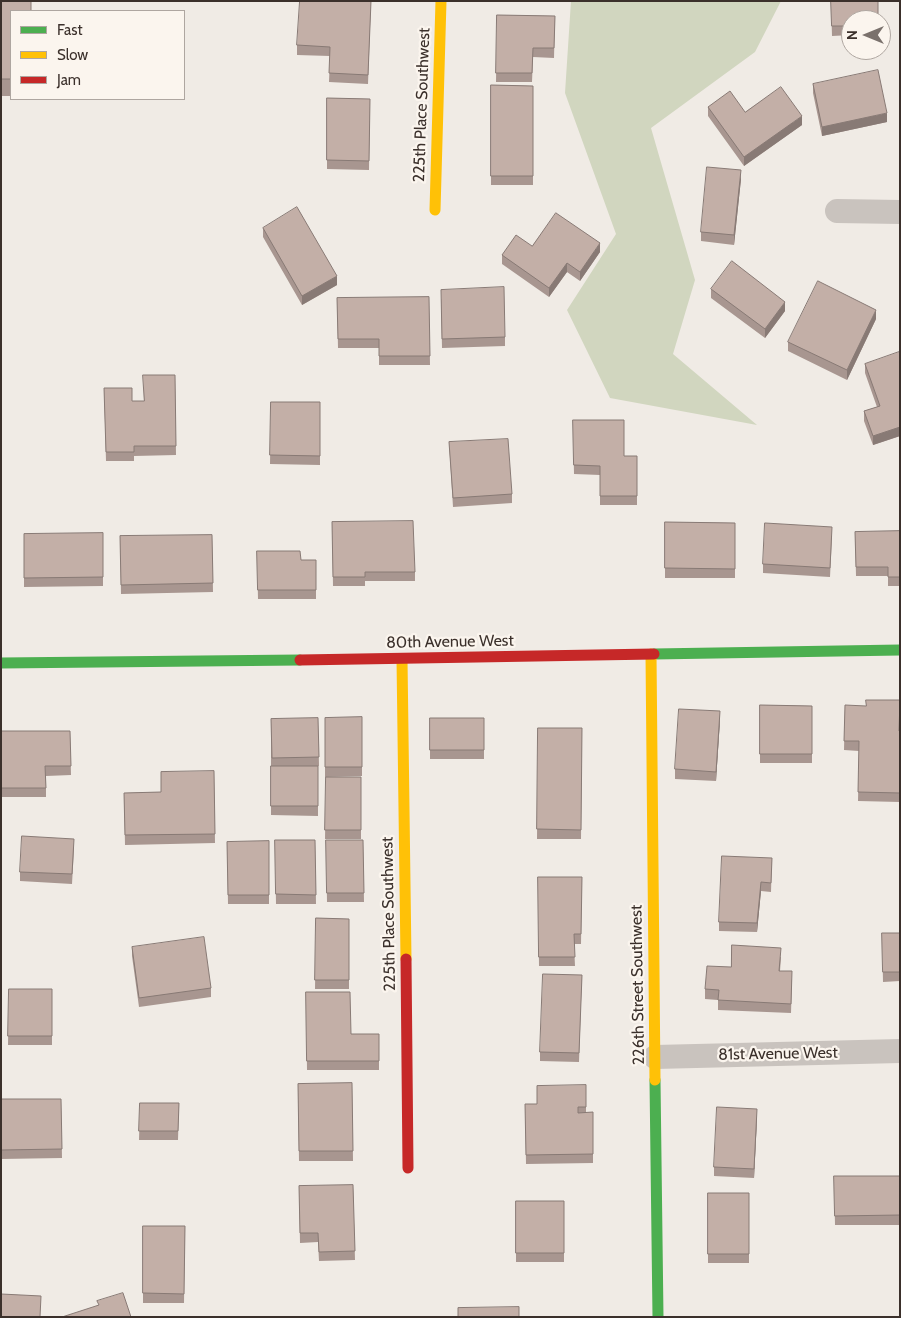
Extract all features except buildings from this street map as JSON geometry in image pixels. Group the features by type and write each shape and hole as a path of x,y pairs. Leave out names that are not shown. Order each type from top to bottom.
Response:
{"street":[{"name":"225th Place Southwest","path":"436,210 441,1"},
{"path":"837,211 900,212"},
{"name":"80th Avenue West","path":"1,663 402,659 900,650"},
{"name":"226th Street Southwest","path":"651,654 658,1317"},
{"name":"225th Place Southwest","path":"402,659 408,1168"},
{"name":"81st Avenue West","path":"655,1057 900,1051"}],"green space":[{"path":"571,1 781,1 755,52 651,128 695,280 673,354 757,425 610,398 567,310 616,234 565,93"}],"traffic: fast":[{"path":"654,654 900,650"},
{"path":"1,663 300,660"},
{"path":"655,1080 658,1317"}],"traffic: slow":[{"path":"435,210 441,1"},
{"path":"651,654 655,1080"},
{"path":"402,659 406,959"}],"traffic: jam":[{"path":"300,660 654,654"},
{"path":"406,959 408,1168"}]}
